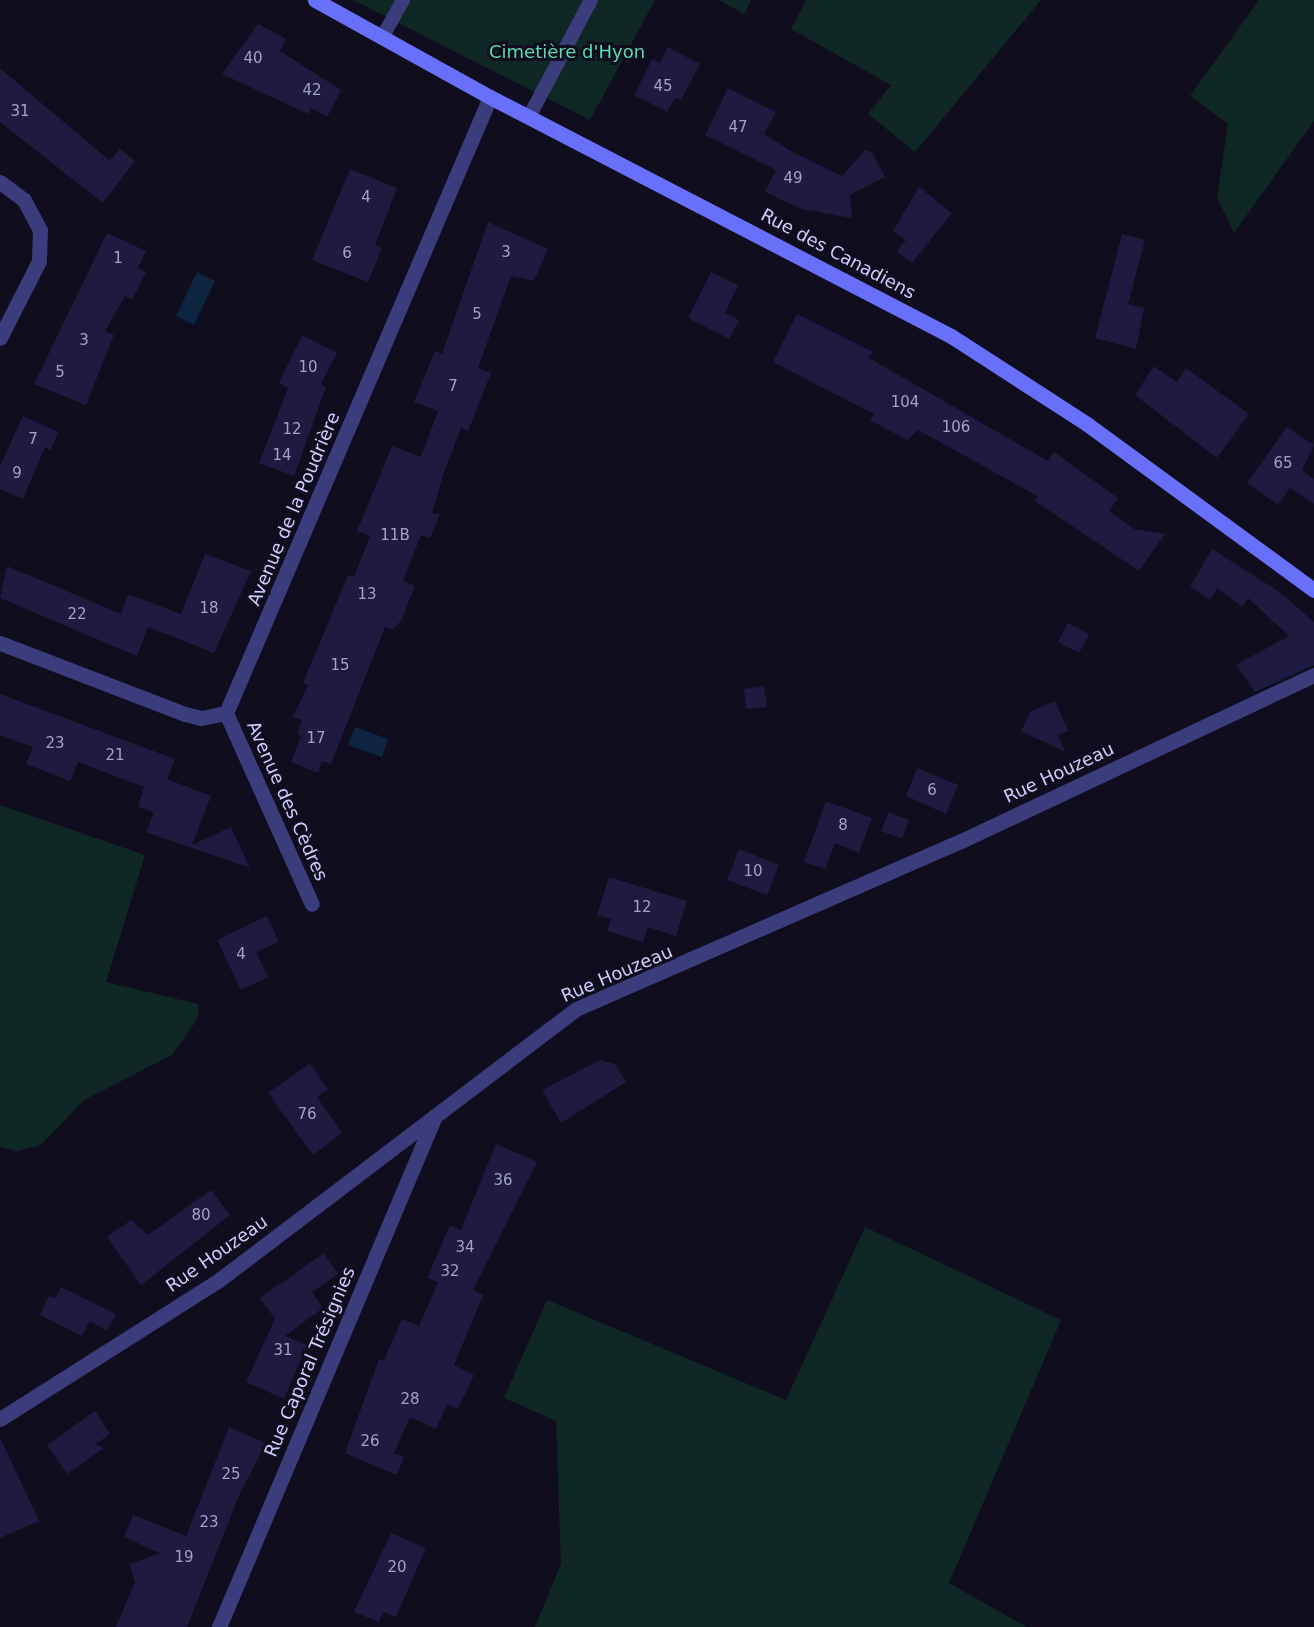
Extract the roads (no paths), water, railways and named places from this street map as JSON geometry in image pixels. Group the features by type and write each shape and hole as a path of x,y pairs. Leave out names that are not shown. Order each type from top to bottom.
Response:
{"street":[{"name":"Rue des Canadiens","path":"315,0 490,97 951,336 1086,424 1314,590"},
{"name":"Avenue de la Poudrière","path":"226,713 490,97"},
{"path":"0,182 24,200 40,230 39,261 0,338"},
{"path":"0,643 185,714 201,718 226,713"},
{"name":"Rue Houzeau","path":"0,1419 219,1280 471,1086 576,1009 961,841 1314,675"},
{"name":"Avenue des Cèdres","path":"226,713 312,904"},
{"name":"Rue Caporal Trésignies","path":"219,1627 437,1113"}],"lane":[{"path":"383,36 403,0"},
{"path":"529,117 591,0"}],"water":[{"path":"197,272 215,281 194,325 176,316"},
{"path":"355,727 388,739 382,757 348,745"}],"park label":[{"name":"Cimetière d'Hyon","path":"567,52"}]}
